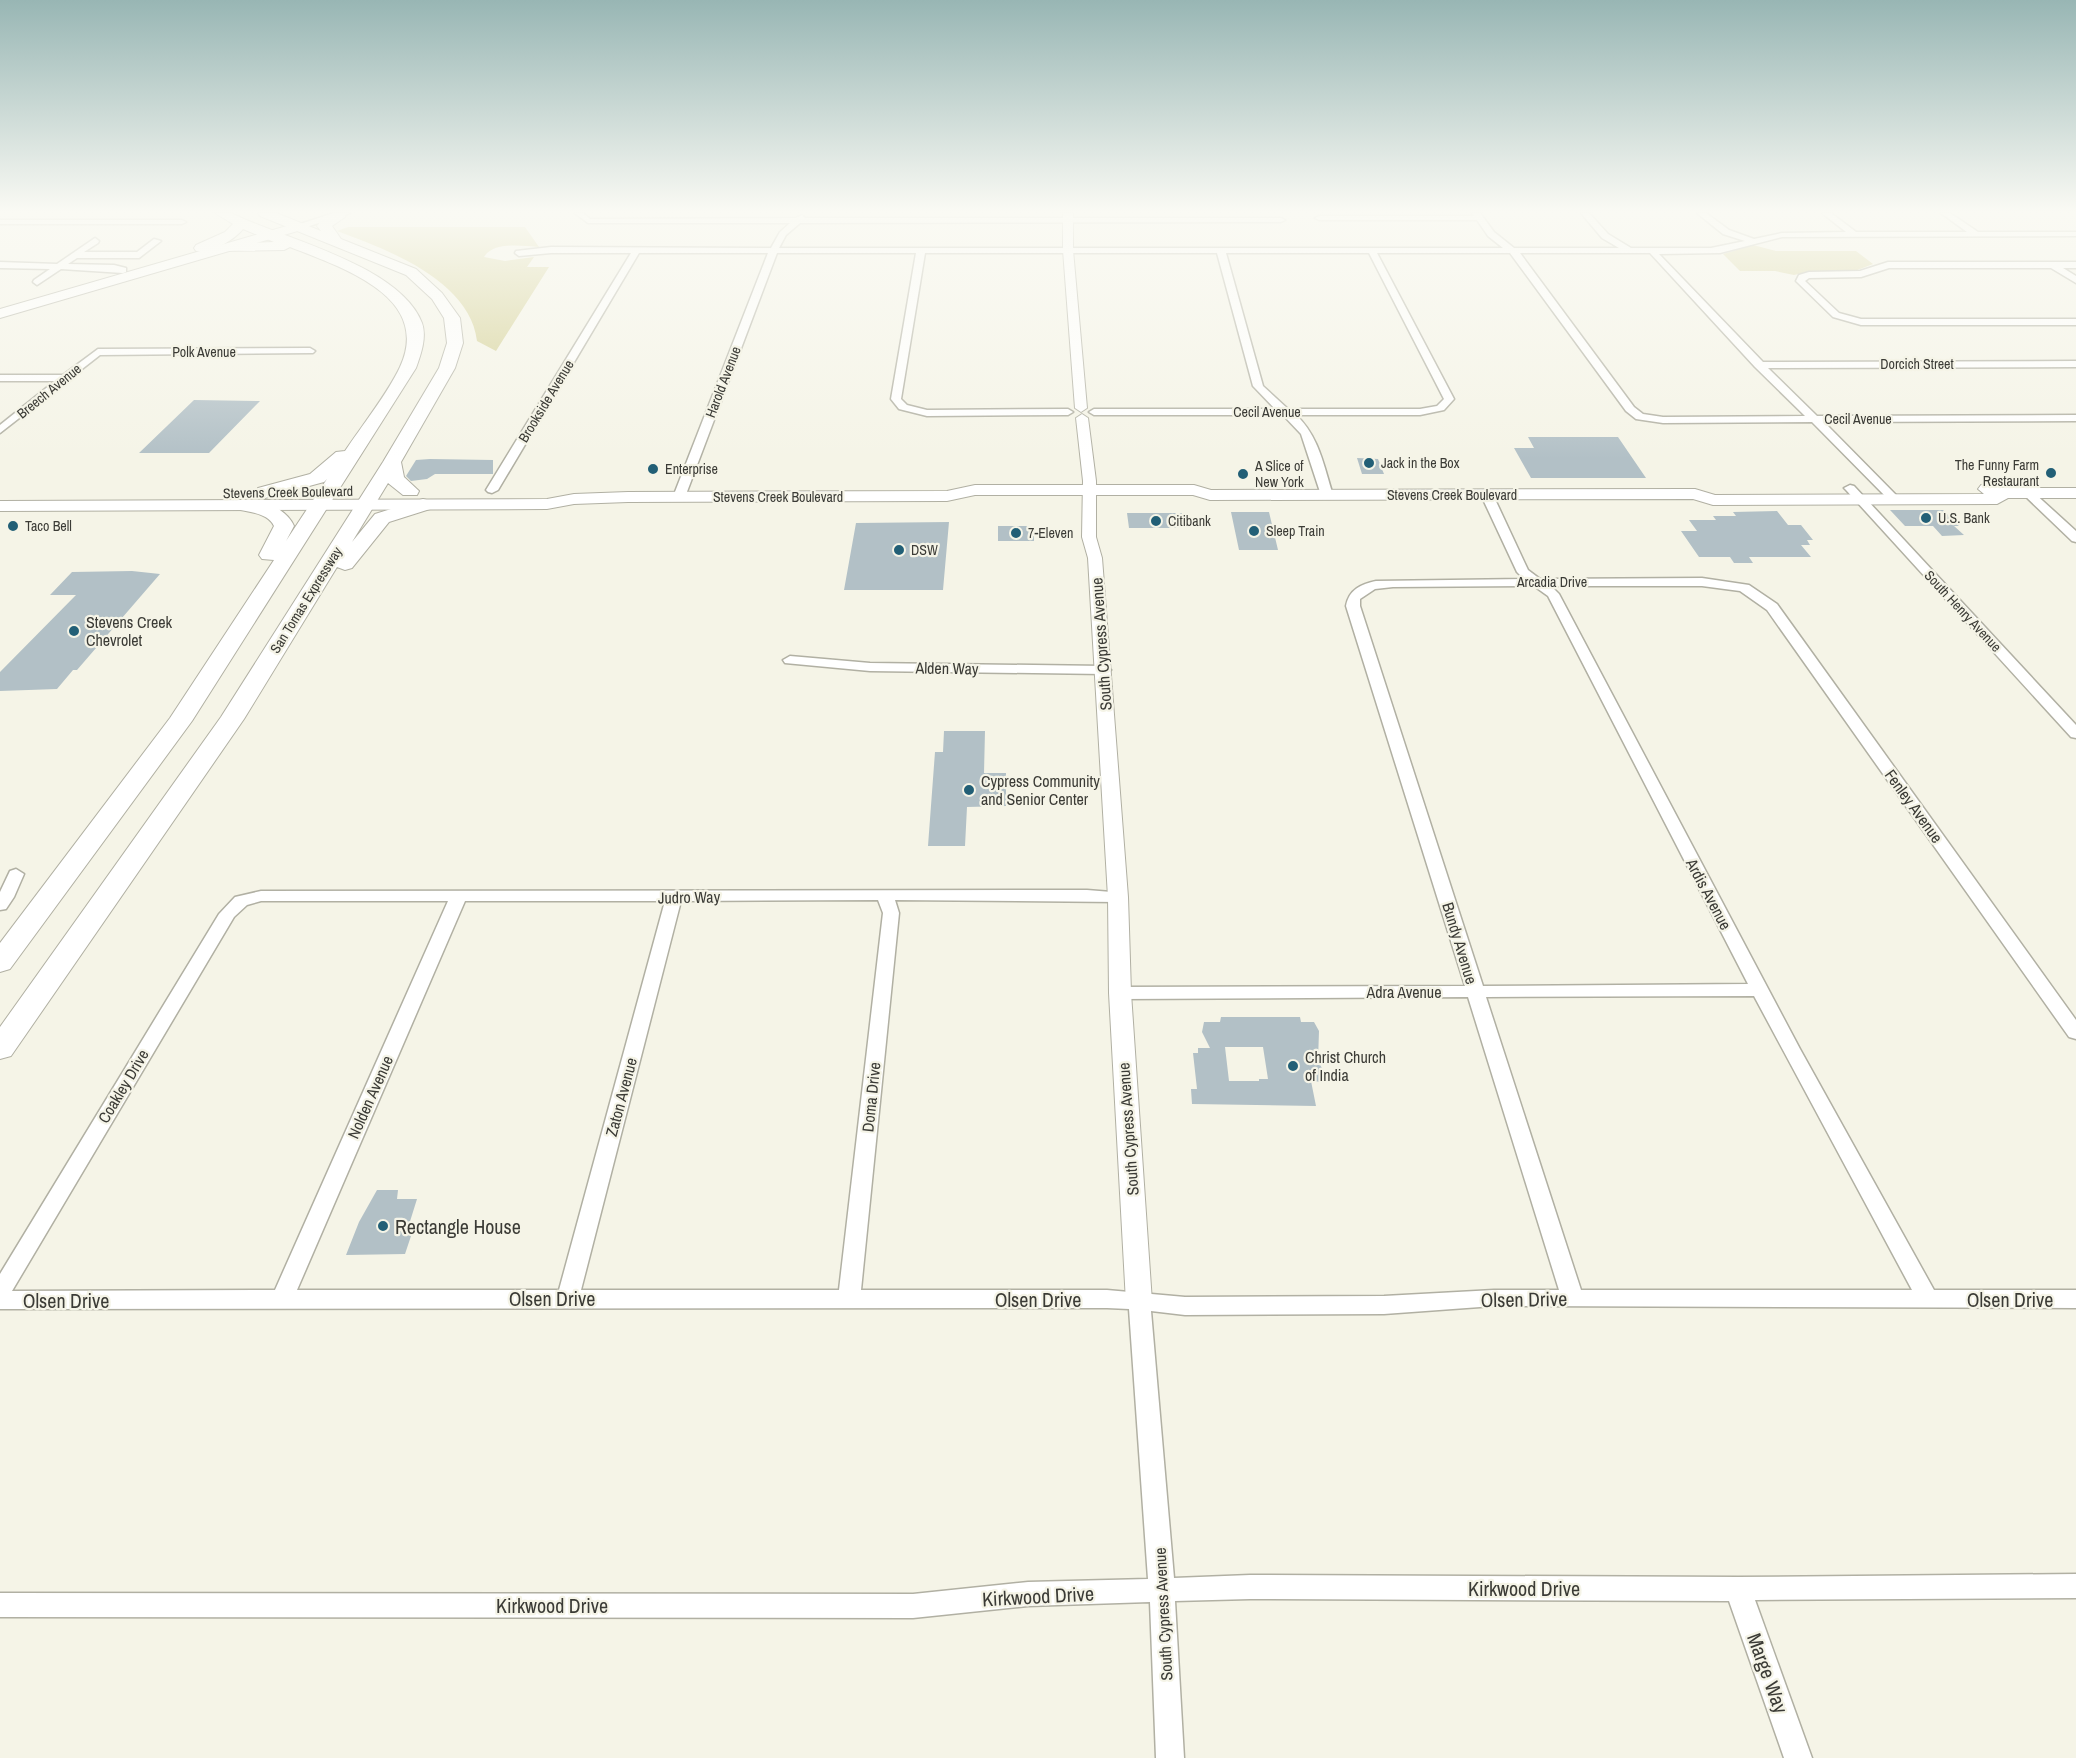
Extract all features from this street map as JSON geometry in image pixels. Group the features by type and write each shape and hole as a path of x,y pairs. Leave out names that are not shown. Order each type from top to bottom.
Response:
{"highway":[{"path":"0,963 180,721 408,368 415,346 414,322 402,302 394,295"},
{"name":"San Tomas Expressway","path":"0,1049 232,719 392,462 447,368 454,343 452,318 436,295"},
{"path":"265,492 317,478 374,423"},
{"path":"311,594 334,577 382,518 416,498 395,480 392,474 392,462"},
{"path":"243,505 273,513 283,521 284,526 256,578 252,609"}],"main road":[{"path":"0,306 37,295"},
{"path":"0,314 65,295"},
{"name":"Stevens Creek Boulevard","path":"416,498 492,490 553,490 574,499"},
{"name":"Stevens Creek Boulevard","path":"0,495 265,492 324,498"},
{"name":"Stevens Creek Boulevard","path":"0,506 243,505 324,498 416,498 547,504 574,499 679,497 946,496 974,502 1089,496 1198,501 1210,495 1695,494 1713,500 1856,494 1997,499 2003,493 2076,493"},
{"path":"0,500 33,494"}],"street":[{"name":"Brookside Avenue","path":"492,490 609,295"},
{"name":"Harold Avenue","path":"679,497 756,295"},
{"path":"913,295 896,399 903,407 927,413 1068,412 1074,417 1086,413"},
{"name":"South Cypress Avenue","path":"1073,295 1086,413 1089,496 1087,514 1091,550 1095,558 1104,670 1118,897 1120,993 1139,1302 1162,1591 1170,1758"},
{"path":"1233,295 1258,386 1264,396 1305,430 1327,495"},
{"name":"Cecil Avenue","path":"1086,413 1420,412 1440,408 1449,399 1395,295"},
{"name":"Cecil Avenue","path":"1547,295 1630,409 1640,417 1664,420 2076,418"},
{"path":"1694,295 1889,494"},
{"path":"1815,295 1836,315 1861,322 2076,322"},
{"name":"Polk Avenue","path":"98,352 310,351"},
{"name":"Breech Avenue","path":"0,430 98,352"},
{"name":"Dorcich Street","path":"1759,364 2076,364"},
{"path":"0,378 66,378"},
{"path":"2028,493 2076,538"},
{"name":"South Henry Avenue","path":"1856,494 2076,734"},
{"name":"Ardis Avenue","path":"1487,495 1523,572 1554,594 1760,990 1928,1299"},
{"name":"Arcadia Drive","path":"1361,590 1375,585 1393,583 1536,582 1702,582 1744,588"},
{"name":"Fenley Avenue","path":"1744,588 1772,607 2076,1033"},
{"name":"Bundy Avenue","path":"1361,590 1354,598 1353,606 1573,1298"},
{"name":"Alden Way","path":"790,660 870,667 1104,670"},
{"path":"0,905 16,874"},
{"name":"Judro Way","path":"261,896 1118,897"},
{"name":"Coakley Drive","path":"0,1293 227,914 241,901 261,896"},
{"name":"Nolden Avenue","path":"283,1298 458,897"},
{"name":"Zaton Avenue","path":"568,1298 674,897"},
{"name":"Doma Drive","path":"849,1299 891,913 885,897"},
{"name":"Adra Avenue","path":"1120,993 1760,990"},
{"name":"Olsen Drive","path":"0,1300 1107,1299 1185,1306 1373,1305 1494,1298 2076,1299"},
{"name":"Kirkwood Drive","path":"0,1605 913,1606 1028,1594 1250,1587 1738,1589 2076,1586"},
{"name":"Marge Way","path":"1738,1589 1798,1758"}],"shaded area":[{"path":"453,295 531,295 496,351 477,341 471,319"}],"building":[{"path":"194,400 260,401 209,453 139,453"},
{"path":"1528,437 1618,437 1646,478 1531,478 1514,448 1534,448"},
{"name":"Jack in the Box","path":"1357,458 1378,459 1384,474 1362,474"},
{"path":"416,460 493,460 493,474 435,474 427,479 411,481 406,476"},
{"name":"U.S. Bank","path":"1890,510 1943,510 1959,526 1954,526 1964,535 1942,536 1933,526 1905,526"},
{"path":"1777,511 1788,525 1801,525 1813,540 1807,540 1810,545 1801,545 1811,557 1749,557 1753,563 1734,563 1730,557 1699,557 1681,531 1697,531 1689,520 1716,520 1713,516 1736,516 1733,512"},
{"name":"Sleep Train","path":"1231,512 1269,512 1278,550 1239,550"},
{"name":"Citibank","path":"1127,513 1182,513 1185,528 1129,528"},
{"name":"DSW","path":"949,522 943,590 844,590 856,523"},
{"name":"7-Eleven","path":"998,526 1034,526 1034,541 998,541"},
{"name":"Stevens Creek Chevrolet","path":"132,571 160,574 77,670 73,670 57,689 0,691 0,672 76,595 50,595 72,572"},
{"name":"Cypress Community and Senior Center","path":"944,731 985,731 984,773 1006,773 1006,806 967,807 965,846 928,846 935,752 943,752"},
{"name":"Christ Church of India","path":"1221,1017 1300,1017 1301,1022 1314,1022 1319,1031 1318,1061 1323,1070 1323,1082 1311,1081 1316,1106 1192,1104 1191,1089 1197,1089 1193,1053 1198,1053 1198,1048 1210,1048 1202,1032 1204,1022 1220,1022","holes":["1225,1047 1263,1047 1268,1079 1229,1081"]},
{"name":"Rectangle House","path":"377,1190 398,1190 397,1199 417,1199 407,1231 413,1230 405,1254 346,1255 359,1222"}],"place":[{"name":"Jack in the Box","path":"1369,463"},
{"name":"Enterprise","path":"653,469"},
{"name":"The Funny Farm Restaurant","path":"2051,473"},
{"name":"A Slice of New York","path":"1243,474"},
{"name":"U.S. Bank","path":"1926,518"},
{"name":"Citibank","path":"1156,521"},
{"name":"Taco Bell","path":"13,526"},
{"name":"Sleep Train","path":"1254,531"},
{"name":"7-Eleven","path":"1016,533"},
{"name":"DSW","path":"899,550"},
{"name":"Stevens Creek Chevrolet","path":"74,631"},
{"name":"Cypress Community and Senior Center","path":"969,790"},
{"name":"Christ Church of India","path":"1293,1066"},
{"name":"Rectangle House","path":"383,1226"}]}
